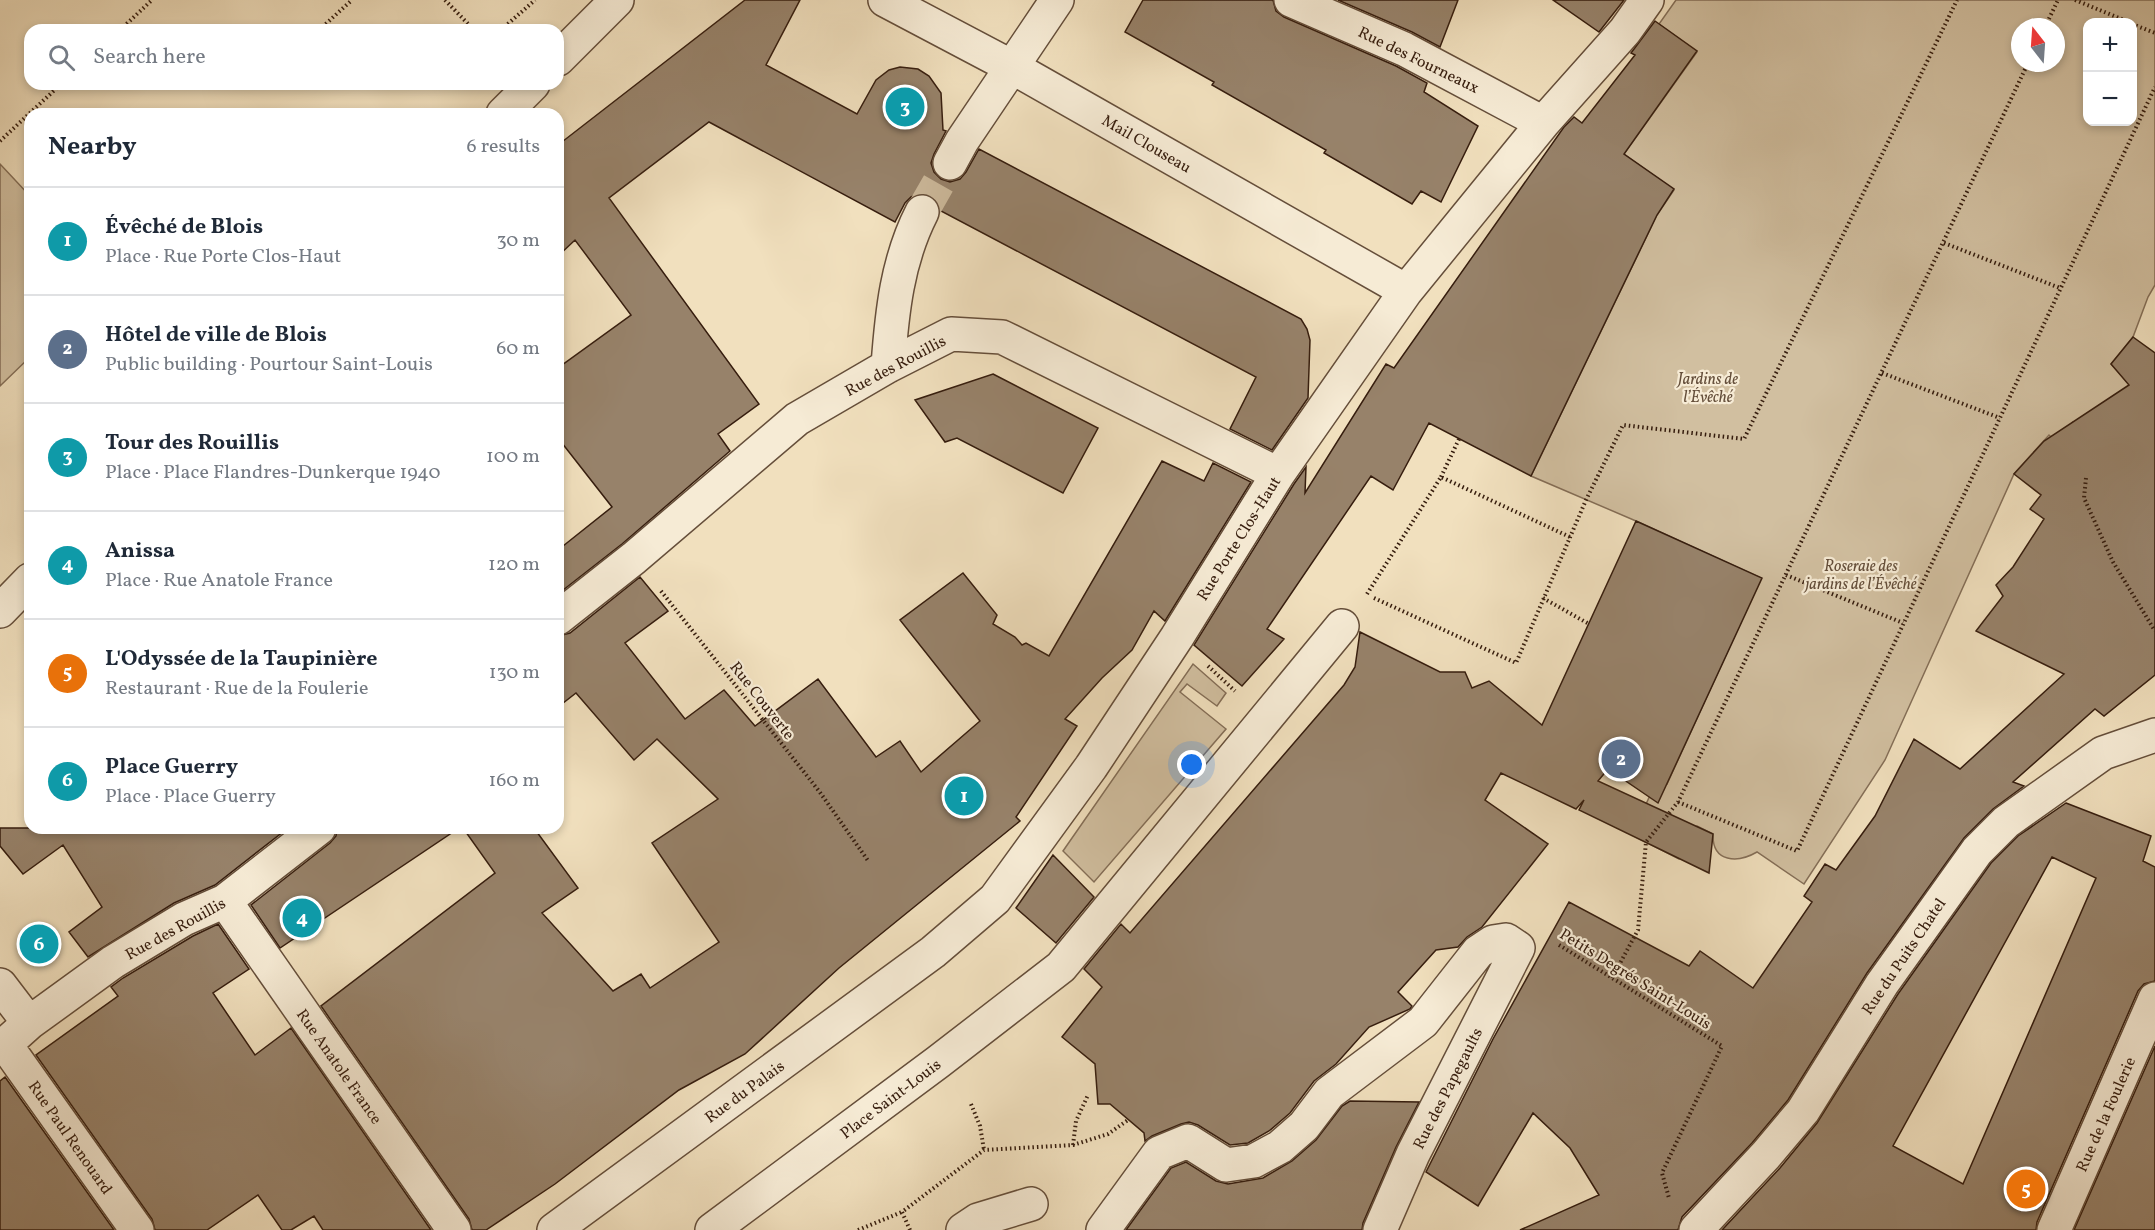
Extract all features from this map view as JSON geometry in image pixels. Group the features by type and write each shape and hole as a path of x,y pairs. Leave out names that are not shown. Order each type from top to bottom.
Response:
{"street":[{"path":"564,53 617,0"},
{"name":"Mail Clouseau","path":"885,0 1012,67 1406,291"},
{"path":"950,163 962,141 1058,0"},
{"name":"Rue des Fourneaux","path":"1291,0 1404,49 1544,123"},
{"name":"Rue Porte Clos-Haut","path":"933,952 995,899 1091,767 1177,637 1278,474 1406,291 1544,123 1625,31 1647,0"},
{"path":"509,108 527,90"},
{"path":"888,366 893,299 911,234 922,212"},
{"name":"Rue des Rouillis","path":"564,613 634,558 797,419 888,366 951,334 1002,337 1278,474"},
{"path":"2,608 24,586"},
{"name":"Place Saint-Louis","path":"712,1230 938,1062 1066,963 1342,626"},
{"name":"Rue du Puits Chatel","path":"1695,1230 1753,1170 1803,1111 1882,984 1977,851 2006,822 2103,753 2155,735"},
{"name":"Rue des Rouillis","path":"11,1039 113,962 184,919 225,902 310,834"},
{"name":"Rue Anatole France","path":"225,902 454,1230"},
{"path":"1103,1230 1159,1153 1188,1141 1226,1165 1254,1161 1280,1148 1304,1126 1329,1093 1423,1022 1478,952 1493,942 1506,940 1518,948"},
{"name":"Rue des Papegaults","path":"1380,1230 1413,1154 1518,948"},
{"name":"Rue du Palais","path":"554,1230 933,952"},
{"name":"Rue Paul Renouard","path":"0,985 11,1039 137,1230"},
{"name":"Rue de la Foulerie","path":"2054,1230 2155,999"},
{"path":"963,1230 978,1220 1031,1204"}],"path":[{"path":"126,24 152,0"},
{"path":"326,24 352,0"},
{"path":"445,0 468,24"},
{"path":"508,24 535,0"},
{"path":"1366,595 1516,663 1569,537 1623,425 1744,439 1957,0"},
{"path":"2049,18 2058,0"},
{"path":"2074,0 2119,18"},
{"path":"2137,26 2155,33"},
{"path":"1612,978 1638,930 1646,842 1678,802 2024,72"},
{"path":"1678,802 1797,851 2155,87"},
{"path":"35,108 55,90"},
{"path":"0,141 24,119"},
{"path":"1944,243 2060,288"},
{"path":"1882,373 2000,418"},
{"path":"1342,626 1366,595 1441,477 1459,439"},
{"path":"1441,477 1569,537"},
{"path":"2086,478 2084,498 2113,562 2155,631"},
{"name":"Rue Couverte","path":"634,558 773,731 869,862"},
{"path":"1786,575 1904,623"},
{"path":"1543,598 1589,624"},
{"path":"1205,664 1236,692"},
{"name":"Petits Degrés Saint-Louis","path":"1518,948 1546,936 1722,1046 1662,1173 1671,1201"},
{"path":"1073,1145 1076,1121 1088,1095"},
{"path":"971,1104 980,1126 984,1150"},
{"path":"858,1230 902,1212 984,1150 1073,1145 1108,1134 1128,1120"},
{"path":"902,1212 909,1230"}],"green space":[{"path":"1676,0 2155,0 2155,285 2133,337 2111,364 2134,389 2093,449 2073,422 2055,441 2049,435 2014,474 1885,760 1804,884 1757,852 1734,859 1721,855 1714,844 1713,834 1697,826 1679,859 1632,835 1657,780 1667,784 1761,578 1531,476 1657,215 1674,190 1624,154 1697,52 1659,24"},
{"path":"0,164 24,190 24,363 0,386"},
{"path":"1193,664 1226,693 1217,706 1187,684 1180,692 1226,729 1094,882 1063,851"}],"building":[{"path":"745,0 800,0 766,65 857,114 876,80 889,70 900,67 918,69 929,76 941,93 943,130 946,131 931,163 934,172 941,179 950,182 960,179 979,149 1301,319 1310,340 1308,398 1272,450 1230,429 1256,377 941,211 938,202 930,195 920,193 911,197 905,203 895,222 709,122 609,198 759,404 718,434 730,451 622,544 564,589 564,545 612,507 564,446 564,364 631,315 575,240 564,250 564,140"},
{"path":"1143,0 1273,0 1276,11 1284,17 1396,66 1427,83 1424,92 1478,126 1441,202 1421,191 1412,204 1324,153 1326,150 1212,85 1214,82 1125,32"},
{"path":"1338,0 1458,0 1440,47 1412,32"},
{"path":"1553,0 1624,0 1599,32"},
{"path":"1655,21 1697,51 1624,154 1674,189 1657,215 1531,476 1429,423 1393,490 1371,476 1267,629 1284,639 1242,686 1194,645 1306,467 1305,493 1386,364 1394,368 1564,127 1574,117 1582,123 1635,55 1631,53"},
{"path":"2133,337 2155,353 2155,675 2104,716 2095,709 2013,782 2024,786 1993,809 1964,838 1867,973 1788,1100 1752,1143 1682,1217 1678,1230 1520,1230 1599,1195 1570,1148 1533,1113 1478,1206 1426,1172 1493,1039 1569,902 1689,966 1700,951 1753,988 1812,902 1804,896 1825,864 1836,870 1875,816 1914,739 1960,769 2064,674 1976,631 2003,596 1996,585 2013,567 2044,519 2030,509 2041,495 2014,474 2044,441 2129,385 2111,364"},
{"path":"993,374 1098,428 1063,493 957,438 945,442 915,400"},
{"path":"1162,461 1204,481 1213,463 1251,482 1165,621 1154,611 1132,650 1102,678 1065,719 1077,726 1016,817 1020,821 839,968 745,1054 679,1090 555,1184 486,1230 472,1230 469,1219 321,1006 495,873 467,834 538,834 578,888 542,913 613,991 641,974 650,988 719,942 652,843 718,799 657,739 634,760 576,693 564,702 564,634 570,633 640,577 668,611 625,643 685,719 724,690 755,726 818,679 876,757 900,741 921,772 980,721 900,620 963,573 997,615 993,624 1015,637 1022,645 1026,643 1049,656"},
{"path":"1636,521 1762,578 1658,803 1608,769 1598,781 1713,834 1709,873 1579,810 1584,800 1576,809 1501,773 1485,800 1548,844 1482,927 1467,937 1458,947 1436,950 1398,992 1412,1006 1410,1009 1369,1027 1336,1064 1314,1081 1290,1113 1269,1131 1248,1143 1230,1145 1189,1122 1152,1136 1145,1141 1144,1133 1110,1104 1098,1104 1095,1064 1062,1037 1102,987 1084,969 1121,924 1130,933 1344,685 1355,667 1360,632 1440,672 1465,672 1472,688 1489,681 1542,725"},
{"path":"2066,803 2151,836 2143,861 2155,867 2155,981 2144,984 2138,991 2037,1222 2036,1230 1722,1230 1780,1168 1817,1123 1898,994 1991,863 2018,836","holes":["2052,857 2096,878 1963,1184 1893,1146"]},
{"path":"0,828 24,828 24,834 280,834 215,885 174,903 88,957 69,932 102,907 63,845 23,874 0,846"},
{"path":"336,834 450,834 280,948 251,905"},
{"path":"1053,855 1094,897 1056,943 1016,908"},
{"path":"218,924 249,969 213,993 255,1055 291,1028 431,1230 323,1230 314,1216 291,1230 282,1230 258,1195 207,1230 155,1230 152,1219 36,1055 118,996 111,987 123,978 193,936"},
{"path":"2155,1046 2155,1230 2074,1230"},
{"path":"5,1077 114,1230 0,1230 0,1081"},
{"path":"1350,1101 1419,1102 1396,1147 1362,1230 1126,1230 1171,1168 1186,1162 1216,1181 1228,1184 1263,1178 1292,1161 1316,1140 1342,1106"}],"tunnel":[{"path":"922,212 950,163"}],"place":[{"name":"Tour des Rouillis","path":"905,107"},
{"name":"Hôtel de ville de Blois","path":"1621,759"},
{"name":"Évêché de Blois","path":"964,796"},
{"name":"Anissa","path":"302,918"},
{"name":"Place Guerry","path":"39,944"},
{"name":"L'Odyssée de la Taupinière","path":"2026,1189"}],"park label":[{"name":"Jardins de l’Évêché","path":"1708,387"},
{"name":"Roseraie des jardins de l’Évêché","path":"1861,574"}]}
